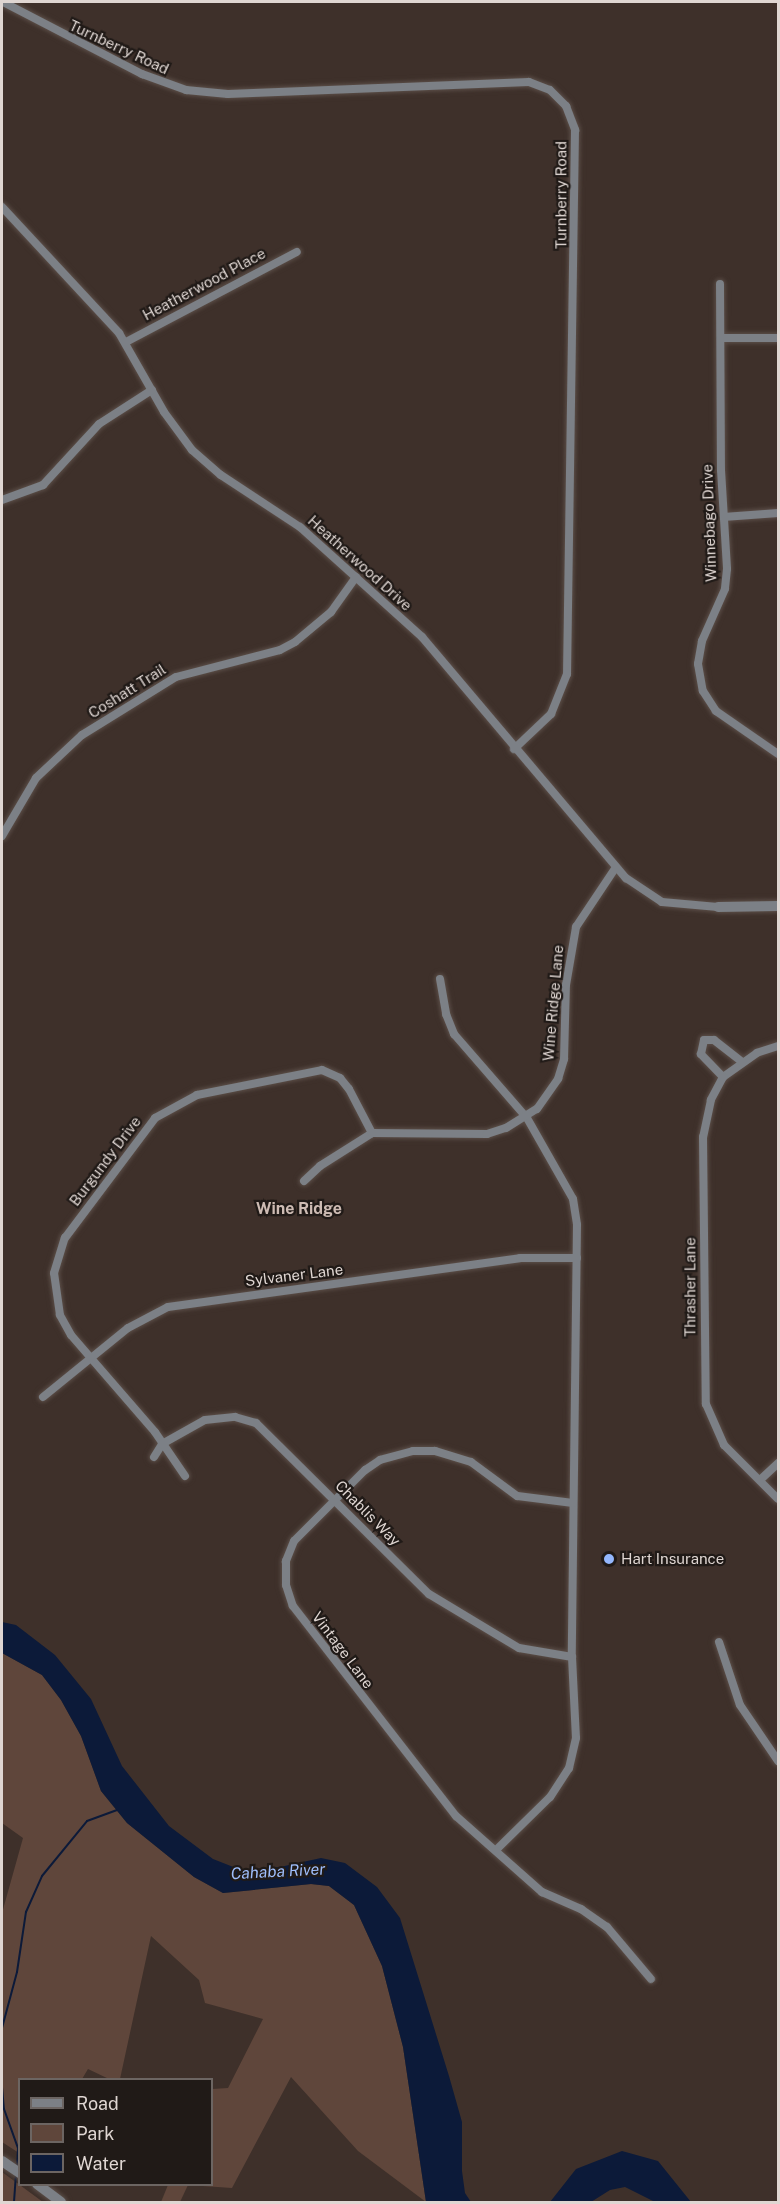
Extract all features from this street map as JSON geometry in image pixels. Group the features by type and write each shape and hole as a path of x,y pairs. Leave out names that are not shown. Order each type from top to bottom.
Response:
{"street":[{"name":"Turnberry Road","path":"3,2 142,74 186,90 228,94 528,82 550,90 566,106 574,130 567,675 551,714 514,749"},
{"name":"Heatherwood Drive","path":"2,207 126,342 173,425 202,459 300,527 356,577 446,664 514,749 616,867 652,898 678,906 718,907"},
{"name":"Heatherwood Place","path":"126,342 297,252"},
{"name":"Winnebago Drive","path":"720,284 727,580 700,648 700,684 716,711 778,754"},
{"path":"721,338 778,338"},
{"path":"2,500 43,485 99,424 152,390"},
{"path":"724,517 778,513"},
{"name":"Coshatt Trail","path":"2,836 36,778 82,735 176,677 280,650 295,642 331,612 356,577"},
{"name":"Wine Ridge Lane","path":"372,1133 487,1134 527,1118 548,1096 564,1059 566,985 576,927 616,867"},
{"path":"718,907 778,906"},
{"path":"440,979 446,1014 464,1050 527,1118 573,1199 577,1225 572,1657 576,1738 569,1768 550,1797 496,1850"},
{"path":"723,1077 701,1054 704,1040 714,1040 742,1062"},
{"name":"Thrasher Lane","path":"778,1046 742,1062 723,1077 706,1113 703,1137 705,1388 716,1434 778,1499"},
{"name":"Burgundy Drive","path":"185,1476 162,1444 90,1357 60,1314 56,1260 71,1230 155,1118 197,1095 322,1070 340,1078 350,1089 372,1133"},
{"path":"304,1181 320,1166 372,1133"},
{"name":"Sylvaner Lane","path":"43,1397 128,1328 168,1307 520,1258 577,1258"},
{"name":"Chablis Way","path":"154,1457 162,1444 205,1420 235,1417 256,1423 429,1594 519,1648 572,1657"},
{"name":"Vintage Lane","path":"573,1503 517,1496 471,1462 435,1451 413,1451 380,1460 335,1499 294,1541 286,1561 285,1585 293,1606 437,1796 486,1847 496,1850 501,1859 542,1892 581,1909 607,1927 651,1979"},
{"path":"760,1480 778,1463"},
{"path":"718,1642 740,1705 778,1761"},
{"path":"2,2161 18,2172"},
{"path":"40,2186 61,2202"}],"green space":[{"path":"2,1653 42,1675 61,1700 81,1736 101,1791 127,1823 194,1877 223,1893 311,1884 329,1886 354,1905 382,1966 403,2047 426,2202 358,2151 291,2077 232,2188 203,2186 213,2186 213,2089 228,2088 263,2019 205,2003 199,1980 151,1936 120,2078 107,2078 88,2069 83,2078 18,2078 18,2152 2,2142 2,1913 23,1838 2,1823"},
{"path":"2,2172 18,2186 43,2202 2,2202"},
{"path":"168,2186 188,2186 180,2202 161,2202"}],"water":[{"name":"Cahaba River","path":"2,1622 16,1625 55,1655 91,1699 122,1766 169,1826 213,1859 241,1870 280,1867 321,1858 345,1863 377,1887 400,1918 449,2076 462,2122 462,2171 465,2193 471,2202 426,2202 403,2047 382,1966 354,1905 329,1886 311,1884 223,1893 194,1877 127,1823 101,1791 81,1736 61,1700 42,1675 2,1653"},
{"path":"622,2151 658,2161 691,2202 655,2202 625,2187 610,2190 591,2202 550,2202 576,2169"}],"waterway":[{"path":"2,2028 17,1972 26,1912 42,1876 87,1821 117,1810"},
{"path":"2,2087 4,2109 18,2148 17,2167"},
{"path":"14,2202 16,2175"}],"place":[{"name":"Hart Insurance","path":"609,1559"}],"district":[{"name":"Wine Ridge","path":"299,1209"}]}
